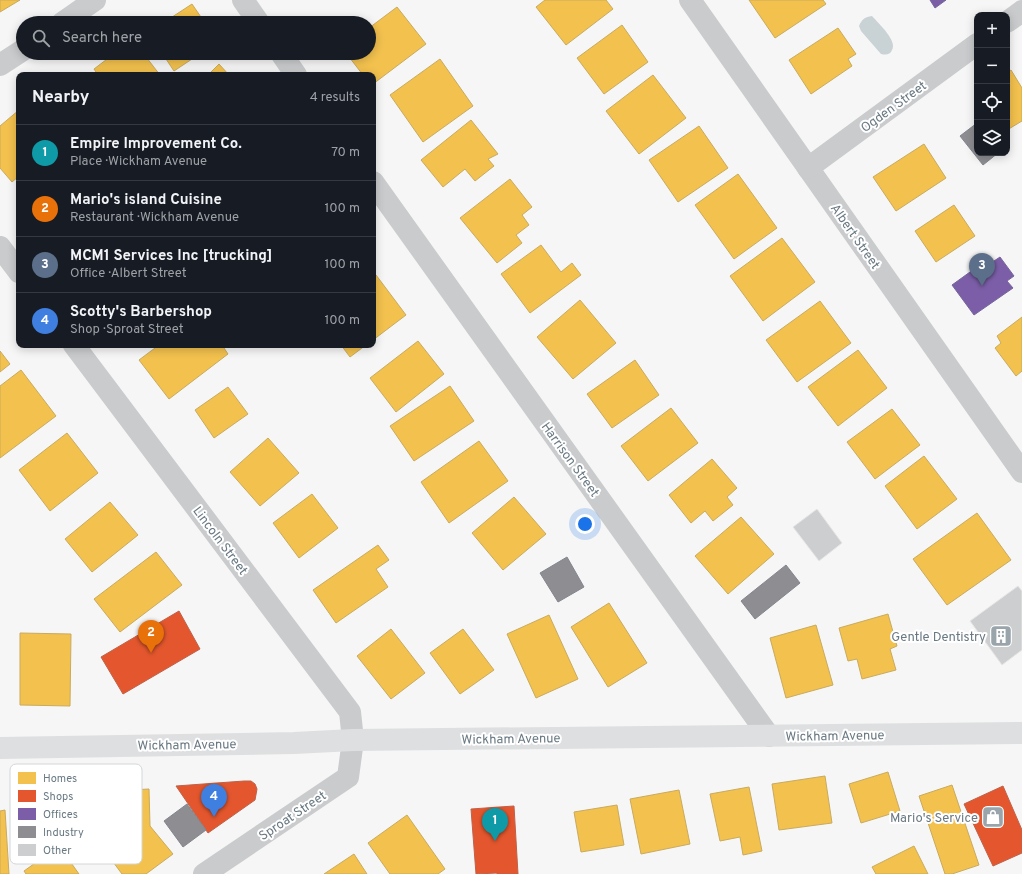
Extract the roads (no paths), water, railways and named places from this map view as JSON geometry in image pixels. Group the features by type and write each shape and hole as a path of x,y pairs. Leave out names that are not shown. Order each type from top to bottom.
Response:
{"main road":[{"name":"Wickham Avenue","path":"0,748 353,740 1022,733"}],"street":[{"path":"72,16 95,0"},
{"path":"243,0 254,16"},
{"name":"Albert Street","path":"690,0 1022,472"},
{"path":"1010,20 1022,11"},
{"name":"Ogden Street","path":"808,168 974,46"},
{"path":"0,65 16,55"},
{"path":"286,60 294,72"},
{"name":"Harrison Street","path":"376,186 770,736"},
{"path":"0,247 16,268"},
{"name":"Lincoln Street","path":"76,348 350,712 353,740"},
{"name":"Sproat Street","path":"204,874 348,777 353,740"}],"place":[{"name":"MCM1 Services Inc [trucking]","path":"982,286"},
{"name":"Gentle Dentistry","path":"1001,636"},
{"name":"Mario's island Cuisine","path":"151,653"},
{"name":"Scotty's Barbershop","path":"214,817"},
{"name":"Mario's Service","path":"993,817"},
{"name":"Empire Improvement Co.","path":"495,841"}]}
